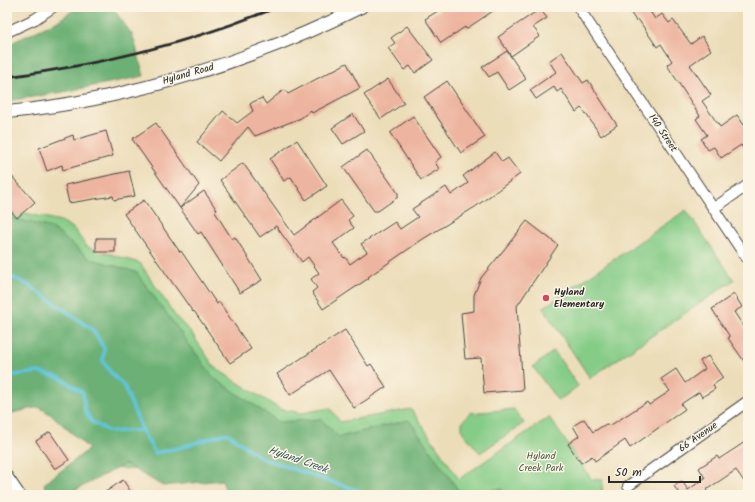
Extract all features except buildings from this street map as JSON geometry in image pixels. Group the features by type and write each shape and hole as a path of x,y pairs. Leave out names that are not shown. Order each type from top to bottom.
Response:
{"street":[{"path":"7,32 35,19 53,7"},
{"name":"Hyland Road","path":"7,112 53,106 120,93 204,70 278,44 361,7"},
{"name":"140 Street","path":"578,7 748,260"},
{"path":"714,208 748,185"},
{"name":"66 Avenue","path":"628,486 748,401"},
{"path":"7,476 20,495"}],"green space":[{"path":"78,7 112,7 133,36 144,76 7,101 7,45 56,22"},
{"name":"Hyland Creek Park","path":"7,209 61,221 73,228 87,247 140,263 176,317 190,331 215,368 280,409 302,413 330,408 340,422 411,409 459,479 549,417 592,480 603,479 603,495 254,495 227,475 108,468 57,395 7,408"},
{"path":"686,210 734,280 590,378 543,308"},
{"path":"7,217 52,228 89,258 136,272 214,378 279,422 321,419 339,437 409,420 459,491 502,489 504,495 227,495 222,480 163,486 125,464 66,495 47,495 44,484 89,449 53,416 39,407 7,414"},
{"path":"554,351 578,386 558,401 533,367"},
{"path":"514,409 524,423 480,453 462,431 462,422 470,413"}],"waterway":[{"path":"7,275 27,284 93,330 104,348 103,361 111,373 124,386 142,430"},
{"name":"Hyland Creek","path":"7,376 38,372 61,378 83,393 85,411 92,422 110,432 142,430 155,453 182,447 227,433 261,458 371,495"}],"railway":[{"path":"7,77 76,66 144,51 178,42 244,20 277,7"}],"place":[{"name":"Hyland Elementary","path":"546,298"}]}
